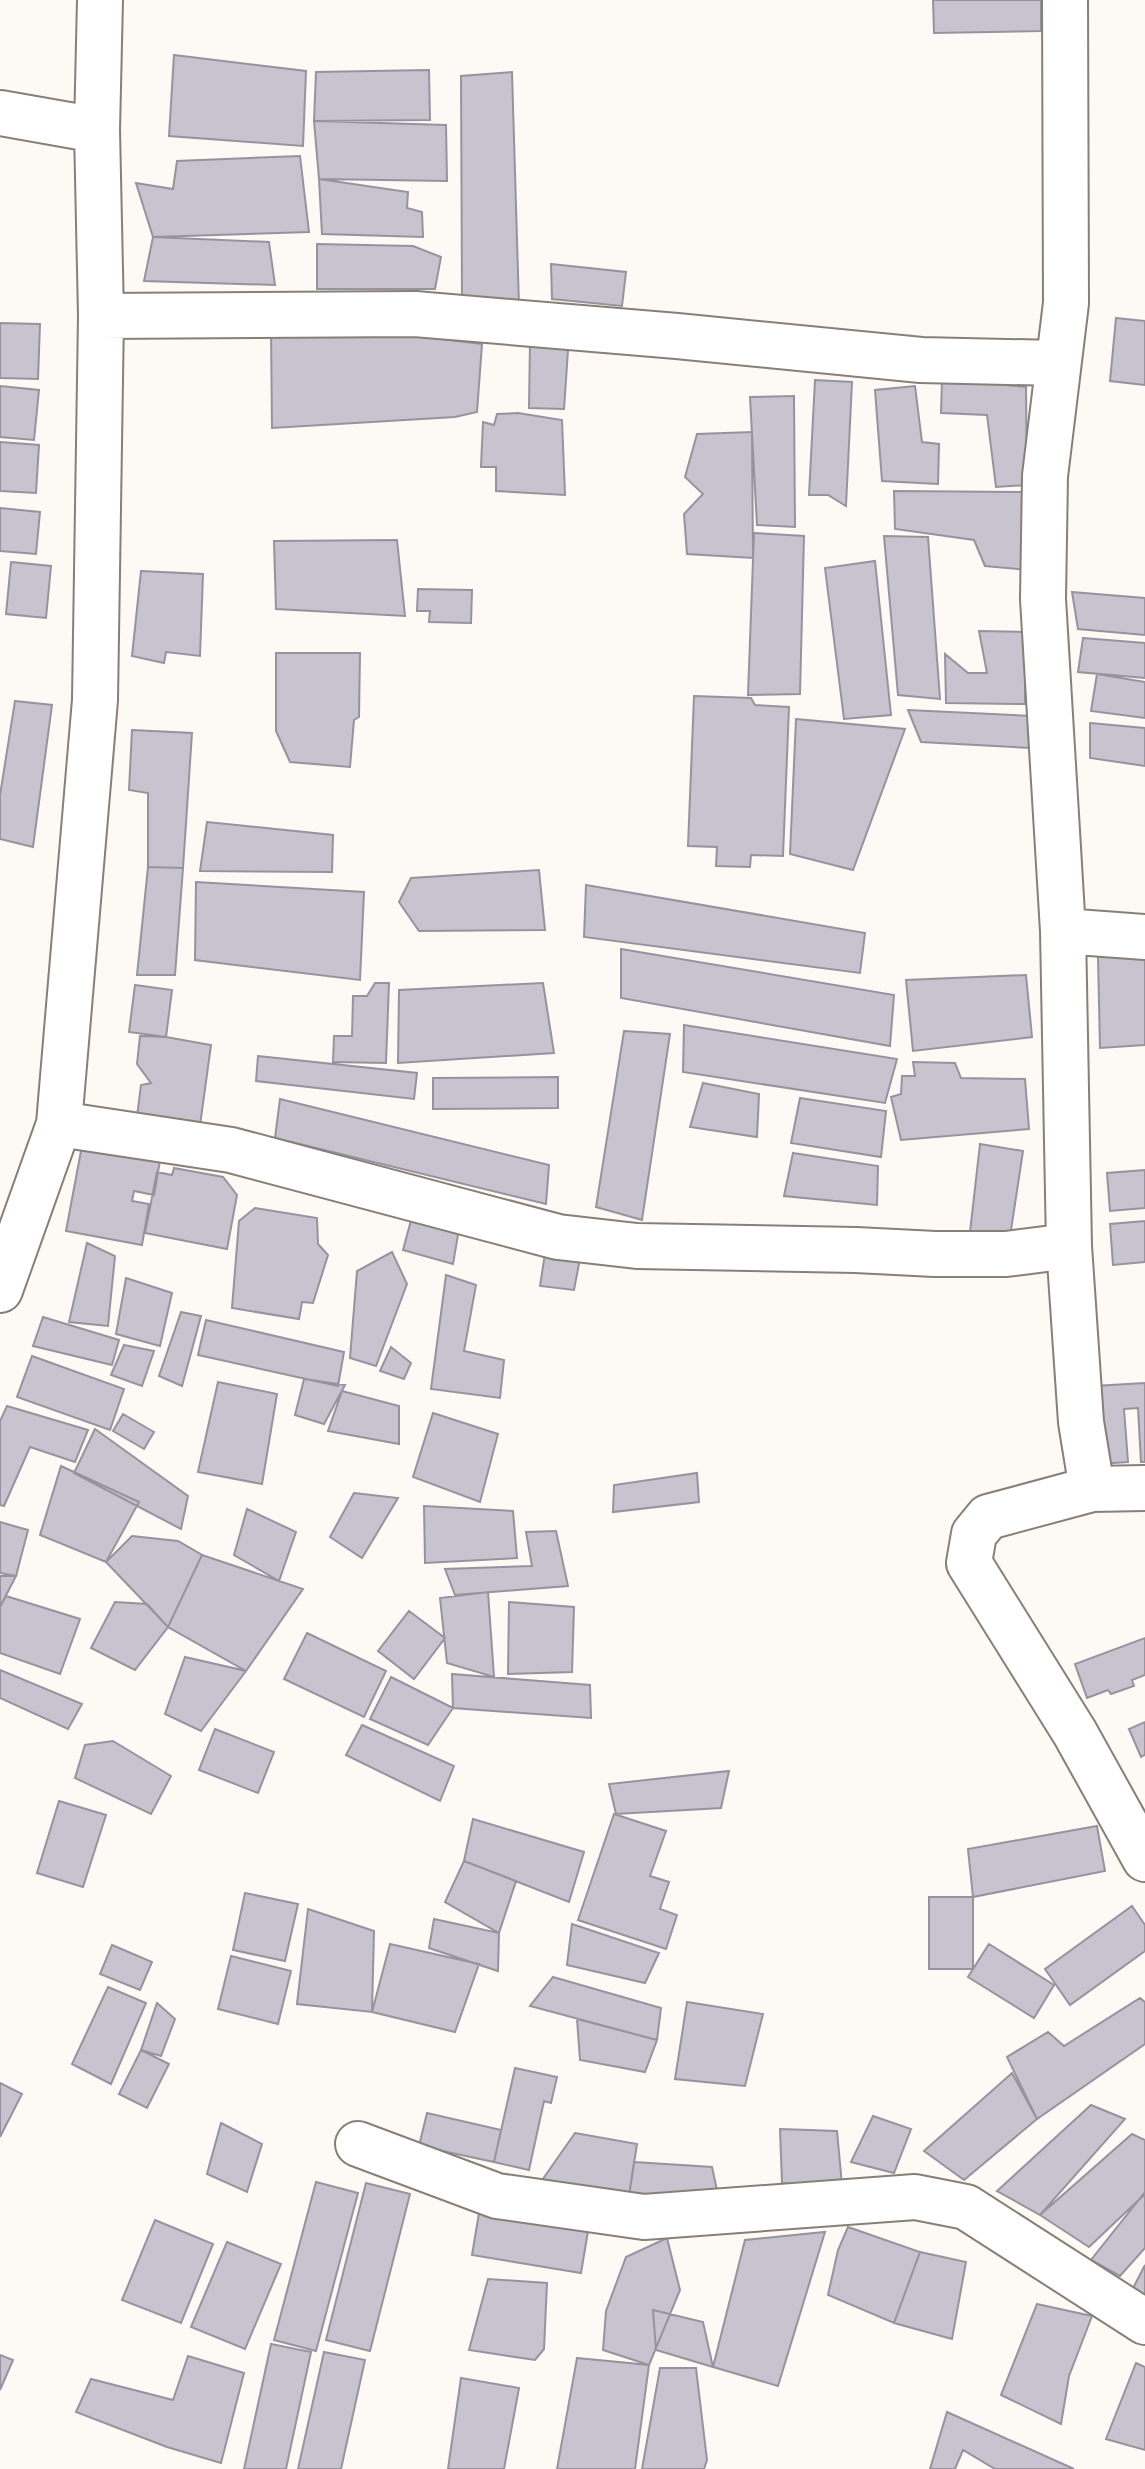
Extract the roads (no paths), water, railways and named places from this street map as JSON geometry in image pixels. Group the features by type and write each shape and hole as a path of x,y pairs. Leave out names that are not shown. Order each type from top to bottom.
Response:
{"street":[{"path":"0,1290 59,1124 95,700 101,316 97,130 100,0"},
{"path":"1065,0 1066,303 1045,476 1043,599 1063,931 1069,1246 1081,1422 1092,1489"},
{"path":"0,113 97,130"},
{"path":"101,316 415,314 921,360 1057,363"},
{"path":"1063,931 1145,937"},
{"path":"59,1124 231,1150 558,1237 637,1246 935,1254 1006,1254 1069,1246"},
{"path":"1145,1488 1092,1489 988,1517 974,1534 969,1563 1075,1733 1145,1859"},
{"path":"358,2144 497,2196 644,2217 915,2197 966,2207 1145,2322"}]}
